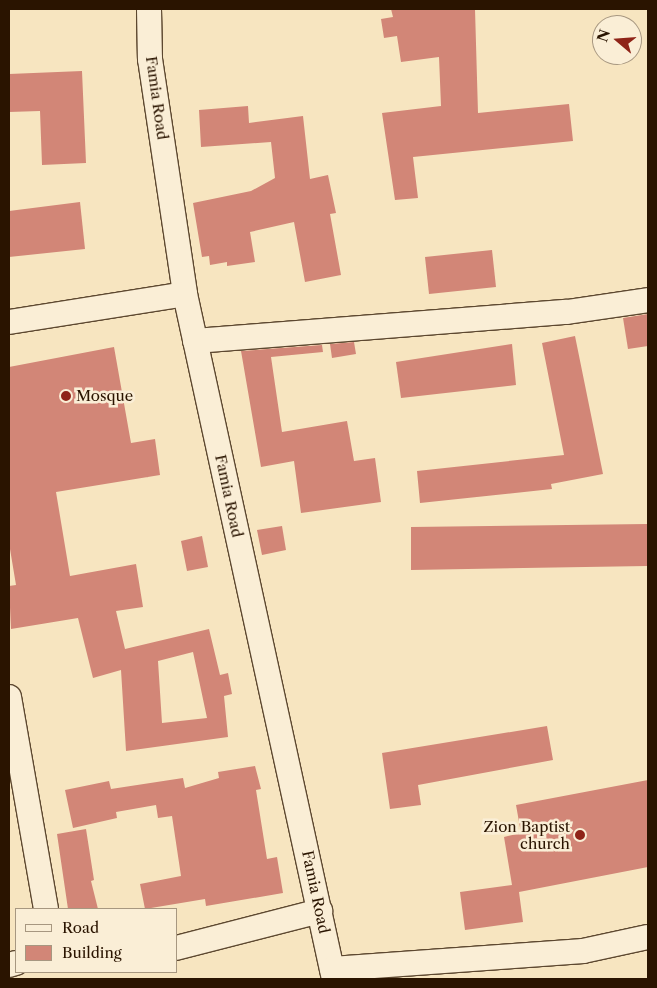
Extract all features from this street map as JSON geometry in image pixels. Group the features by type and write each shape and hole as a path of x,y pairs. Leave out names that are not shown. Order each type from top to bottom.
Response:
{"street":[{"name":"Famia Road","path":"149,9 150,59 184,294 333,974"},
{"path":"9,322 184,294"},
{"path":"195,341 567,312 648,300"},
{"path":"9,697 46,908"},
{"path":"178,947 320,911"},
{"path":"333,974 583,951 648,937"}],"building":[{"path":"391,9 475,9 478,113 569,104 573,141 413,157 418,198 395,200 382,113 441,106 439,57 401,62 397,36 384,38 381,19 393,17"},
{"path":"82,71 86,163 42,165 40,111 9,112 9,74"},
{"path":"248,106 249,123 303,116 310,179 328,175 336,213 330,214 341,275 305,282 294,222 250,232 255,262 227,266 227,262 210,265 209,256 202,257 193,203 251,191 275,178 271,142 201,147 199,110"},
{"path":"80,202 85,249 9,257 9,211"},
{"path":"492,250 496,287 429,294 425,257"},
{"path":"648,314 648,346 628,349 623,318"},
{"path":"575,336 603,474 551,484 552,489 420,503 417,471 564,455 542,343"},
{"path":"354,342 356,354 332,358 330,344"},
{"path":"512,344 516,385 401,398 396,362"},
{"path":"322,345 323,352 271,357 282,432 347,421 354,461 375,458 381,502 301,513 294,461 261,467 241,351"},
{"path":"114,347 131,443 155,439 160,475 56,492 70,576 136,564 143,607 116,611 125,649 209,629 220,675 228,673 232,694 224,696 228,737 126,751 121,670 93,678 78,618 11,629 9,586 16,585 9,543 9,367","holes":["193,652 207,718 162,723 158,661"]},
{"path":"647,524 647,566 411,570 411,527"},
{"path":"282,526 286,550 262,555 257,530"},
{"path":"202,536 208,567 187,571 181,541"},
{"path":"547,726 553,760 418,785 421,805 390,809 382,753"},
{"path":"255,766 261,789 256,790 267,859 277,857 283,893 206,906 205,899 145,908 140,884 181,876 172,816 158,818 156,805 116,812 117,818 73,828 65,790 109,781 111,789 183,778 185,788 219,778 218,772"},
{"name":"Zion Baptist church","path":"648,780 648,867 519,892 523,922 465,930 460,892 512,885 504,837 521,833 516,805"},
{"path":"86,829 94,880 91,881 98,908 68,908 57,834"}],"place":[{"name":"Mosque","path":"66,396"},
{"name":"Zion Baptist church","path":"580,835"}]}
